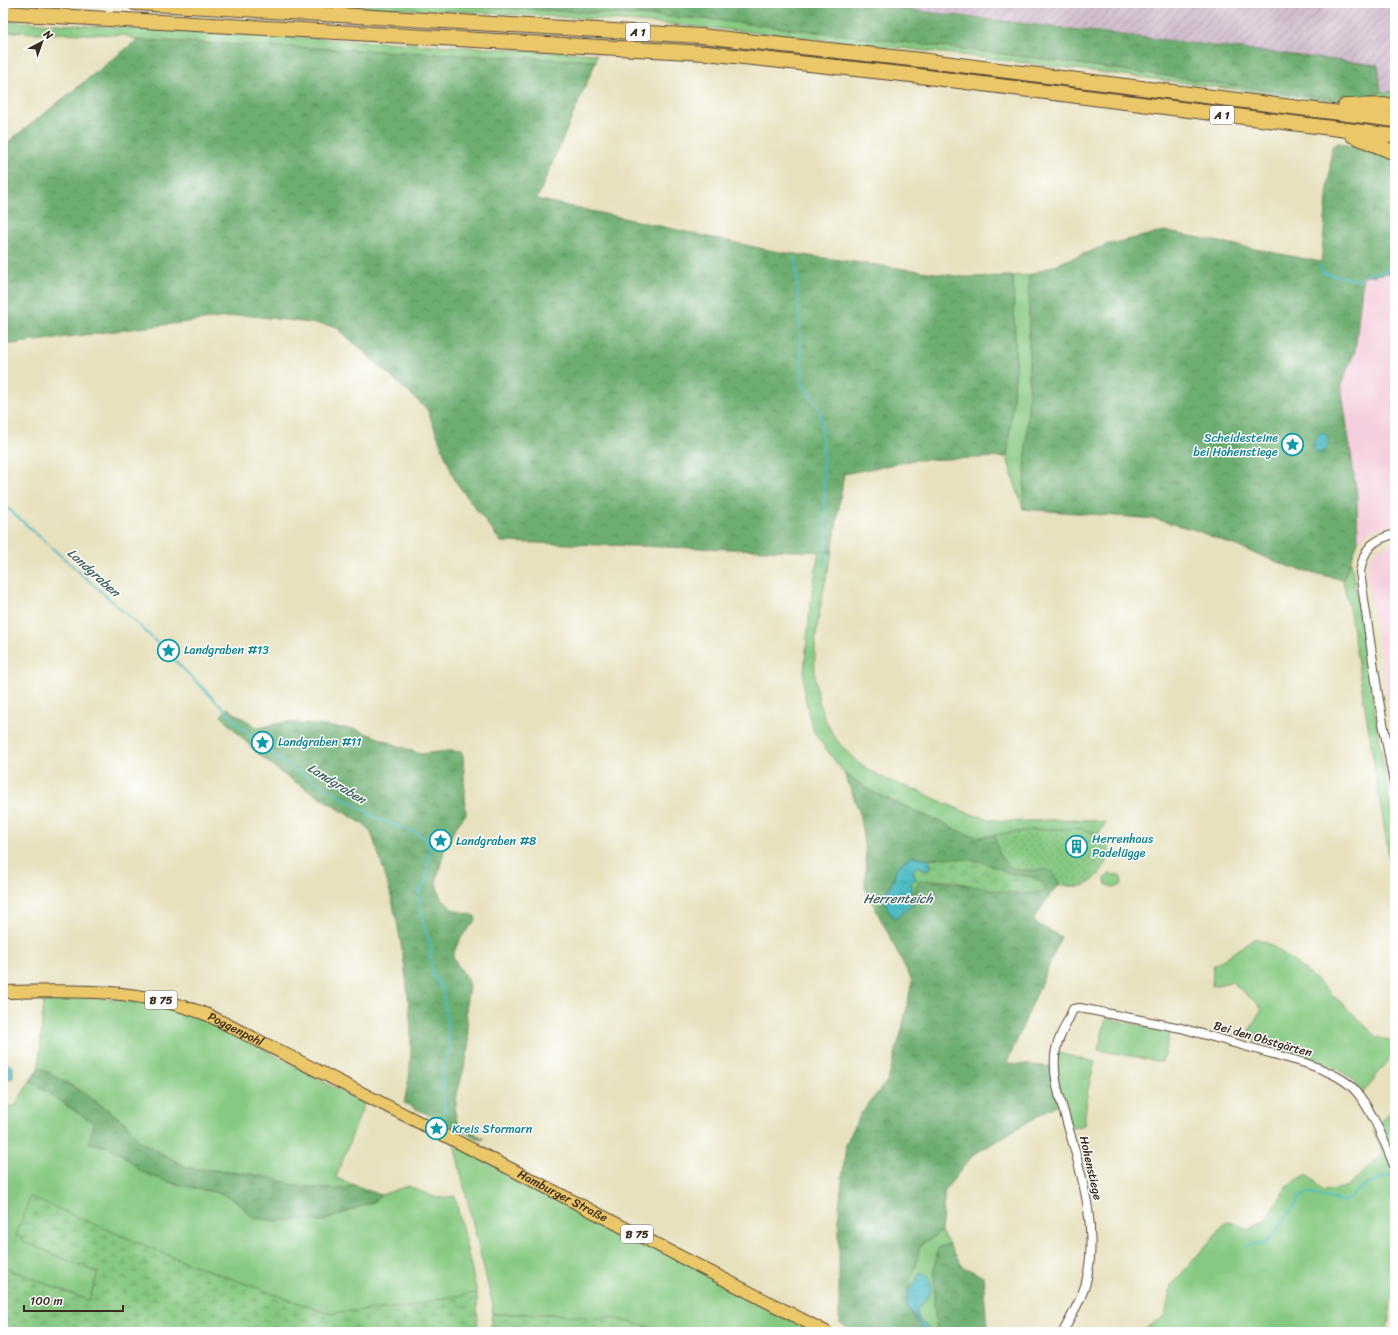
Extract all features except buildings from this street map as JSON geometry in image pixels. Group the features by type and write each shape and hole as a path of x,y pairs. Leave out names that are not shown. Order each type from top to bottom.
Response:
{"highway":[{"name":"A 1","path":"135,3 701,36 826,49 1395,120"},
{"name":"A 1","path":"3,13 706,53 911,76 1395,136"},
{"path":"1253,102 1291,102 1355,106 1395,105"},
{"path":"1337,129 1395,153"}],"main road":[{"name":"Poggenpohl","path":"3,992 96,990 181,1004 208,1015 448,1137"},
{"name":"Hamburger Straße","path":"448,1137 826,1332"}],"street":[{"path":"1395,534 1379,538 1371,545 1362,560 1360,572 1378,695 1395,789"},
{"name":"Bei den Obstgärten","path":"1073,1009 1080,1008 1181,1028 1264,1051 1325,1071 1352,1087 1374,1122 1395,1168"},
{"name":"Hohenstiege","path":"1063,1332 1086,1283 1091,1248 1090,1218 1084,1188 1059,1097 1055,1068 1056,1049 1073,1009"}],"shaded area":[{"path":"848,3 1395,3 1395,92 1381,92 1378,65"},
{"path":"1395,272 1395,524 1370,530 1358,542 1357,495 1341,385 1355,351 1363,277"},
{"path":"1395,541 1395,741 1366,573 1367,564 1373,554 1379,548"}],"green space":[{"path":"292,3 413,3 707,19 1013,55 1347,101 1381,92 1395,92 1395,106 1337,102 957,55 675,25 566,17"},
{"path":"413,3 848,3 1378,65 1381,92 1347,101 1013,55 707,19"},
{"path":"3,21 597,54 596,61 137,40 124,35 3,32"},
{"path":"137,40 596,61 537,199 773,251 964,277 1013,276 1016,368 1007,457 915,460 844,474 832,552 501,542 455,481 427,409 335,326 244,315 3,345 3,146"},
{"path":"1339,143 1395,157 1395,272 1363,277 1355,351 1341,385 1357,495 1358,542 1343,580 1290,567 1195,530 1155,519 1023,509 1029,389 1029,275 1109,244 1165,231 1321,262 1332,146"},
{"path":"1029,275 1029,389 1023,509 1007,458 1016,368 1013,276"},
{"path":"819,551 832,552 819,614 815,645 815,676 820,705 831,731 850,755 878,775 955,808 984,818 1008,821 1078,819 1106,823 1098,834 1091,831 1033,830 980,837 969,835 870,791 844,773 815,734 809,716 804,691 804,671 810,608"},
{"path":"1351,561 1395,837 1395,894 1349,608 1343,580"},
{"path":"227,708 258,728 286,722 355,729 420,754 449,751 461,752 463,755 466,814 454,830 444,851 436,883 440,896 452,909 475,916 476,920 459,942 453,958 467,979 469,987 466,1005 469,1048 457,1095 455,1112 457,1122 484,1139 481,1140 404,1103 410,1071 411,1056 406,978 401,941 393,904 371,833 366,826 284,775 254,750 221,716"},
{"path":"844,773 870,791 969,835 980,837 995,835 999,852 1010,867 1024,870 1048,870 1055,874 1060,885 1051,893 1033,921 1061,937 1007,1063 1054,1067 1061,1102 973,1155 945,1190 941,1232 920,1245 916,1266 910,1279 907,1306 925,1332 856,1332 839,1323 839,1209 846,1144 861,1113 888,1080 902,1029 912,981 865,888 866,856 859,811","holes":["913,856 947,858 1026,876 1039,893 920,880 915,890 915,902 895,918 890,914 884,894 891,885 894,879 895,871 901,863"]},
{"path":"1077,828 1100,836 1108,846 1109,853 1099,875 1086,885 1080,887 1060,885 1055,874 1048,870 1024,870 1010,867 999,852 995,835 1033,830"},
{"path":"945,857 982,862 1011,874 1035,878 1044,884 1045,890 1026,893 1013,892 987,889 950,881 920,880 915,890 915,902 912,905 911,883 915,877 913,871 917,866 929,871 931,866 929,859"},
{"path":"1109,874 1121,877 1122,884 1120,886 1112,887 1106,884 1105,879"},
{"path":"1255,938 1266,942 1298,965 1336,998 1377,1037 1388,1040 1395,1038 1395,1059 1392,1056 1362,1094 1354,1081 1344,1073 1332,1067 1302,1055 1245,1038 1262,1008 1232,982 1212,986 1213,966"},
{"path":"44,995 71,995 165,1004 196,1015 240,1036 364,1104 336,1178 355,1185 337,1190 295,1186 276,1179 243,1173 188,1168 139,1141 127,1124 84,1093 39,1067"},
{"path":"1106,1018 1170,1032 1162,1062 1098,1050"},
{"path":"1054,1052 1095,1062 1088,1090 1084,1125 1072,1128 1061,1102"},
{"path":"39,1067 84,1093 127,1124 139,1141 188,1168 243,1173 276,1179 295,1186 337,1190 355,1185 381,1195 375,1201 320,1222 305,1219 276,1221 254,1218 235,1200 219,1193 171,1183 142,1172 121,1154 107,1146 89,1143 93,1123 30,1081"},
{"path":"30,1081 94,1123 89,1143 107,1146 121,1154 142,1172 171,1183 219,1193 235,1200 254,1218 276,1221 305,1219 320,1222 375,1201 381,1195 408,1186 437,1198 455,1196 477,1293 438,1299 410,1307 326,1313 177,1259 103,1228 21,1237 24,1242 98,1273 89,1301 3,1267 3,1104 14,1107"},
{"path":"1395,1106 1395,1275 1387,1332 1140,1332 1165,1316 1171,1286 1227,1221 1249,1229 1266,1220 1287,1186 1307,1174 1323,1191 1347,1187 1383,1154 1373,1131"},
{"path":"454,1145 822,1332 671,1332 608,1317 597,1319 547,1314 492,1314 493,1306"},
{"path":"30,1197 177,1259 326,1313 410,1307 438,1299 477,1293 478,1332 3,1332 3,1267 89,1301 98,1273 24,1242 21,1237 16,1236"},
{"path":"941,1232 949,1244 938,1248 934,1306 937,1332 932,1332 920,1321 916,1311 928,1298 908,1292 920,1245"},
{"path":"949,1244 963,1267 983,1276 987,1328 975,1332 937,1332 934,1290 936,1259 938,1248"},
{"path":"492,1314 547,1314 597,1318 608,1317 671,1332 490,1332"}],"water":[{"path":"1323,432 1328,436 1328,446 1322,453 1317,453 1314,447 1314,441 1320,433"},
{"name":"Herrenteich","path":"913,856 929,859 931,866 929,871 917,866 913,871 916,878 911,883 912,905 895,919 887,907 884,894 891,885 894,879 895,871 901,863"},
{"path":"9,1064 13,1067 13,1078 3,1080 3,1065"},
{"path":"920,1274 926,1274 930,1280 931,1290 927,1298 916,1312 920,1321 932,1332 925,1332 907,1306 908,1292"}],"waterway":[{"path":"796,259 803,385 820,410 822,429 826,540 824,565"},
{"path":"1320,266 1323,273 1355,280"},
{"path":"1360,281 1363,275 1395,269"},
{"name":"Landgraben","path":"3,504 143,629 231,716 236,723 284,763 378,819 421,835 430,846 426,879 419,893 423,923 432,949 430,957 434,976 443,990 450,1051 442,1068 445,1113"},
{"path":"1247,1246 1266,1242 1279,1228 1301,1196 1312,1193 1343,1202 1366,1185 1393,1174"}],"place":[{"name":"Scheidesteine bei Hohenstiege","path":"1293,445"},
{"name":"Landgraben #13","path":"168,650"},
{"name":"Landgraben #11","path":"263,742"},
{"name":"Landgraben #8","path":"440,841"},
{"name":"Herrenhaus Padelügge","path":"1076,846"},
{"name":"Kreis Stormarn","path":"437,1129"}]}
